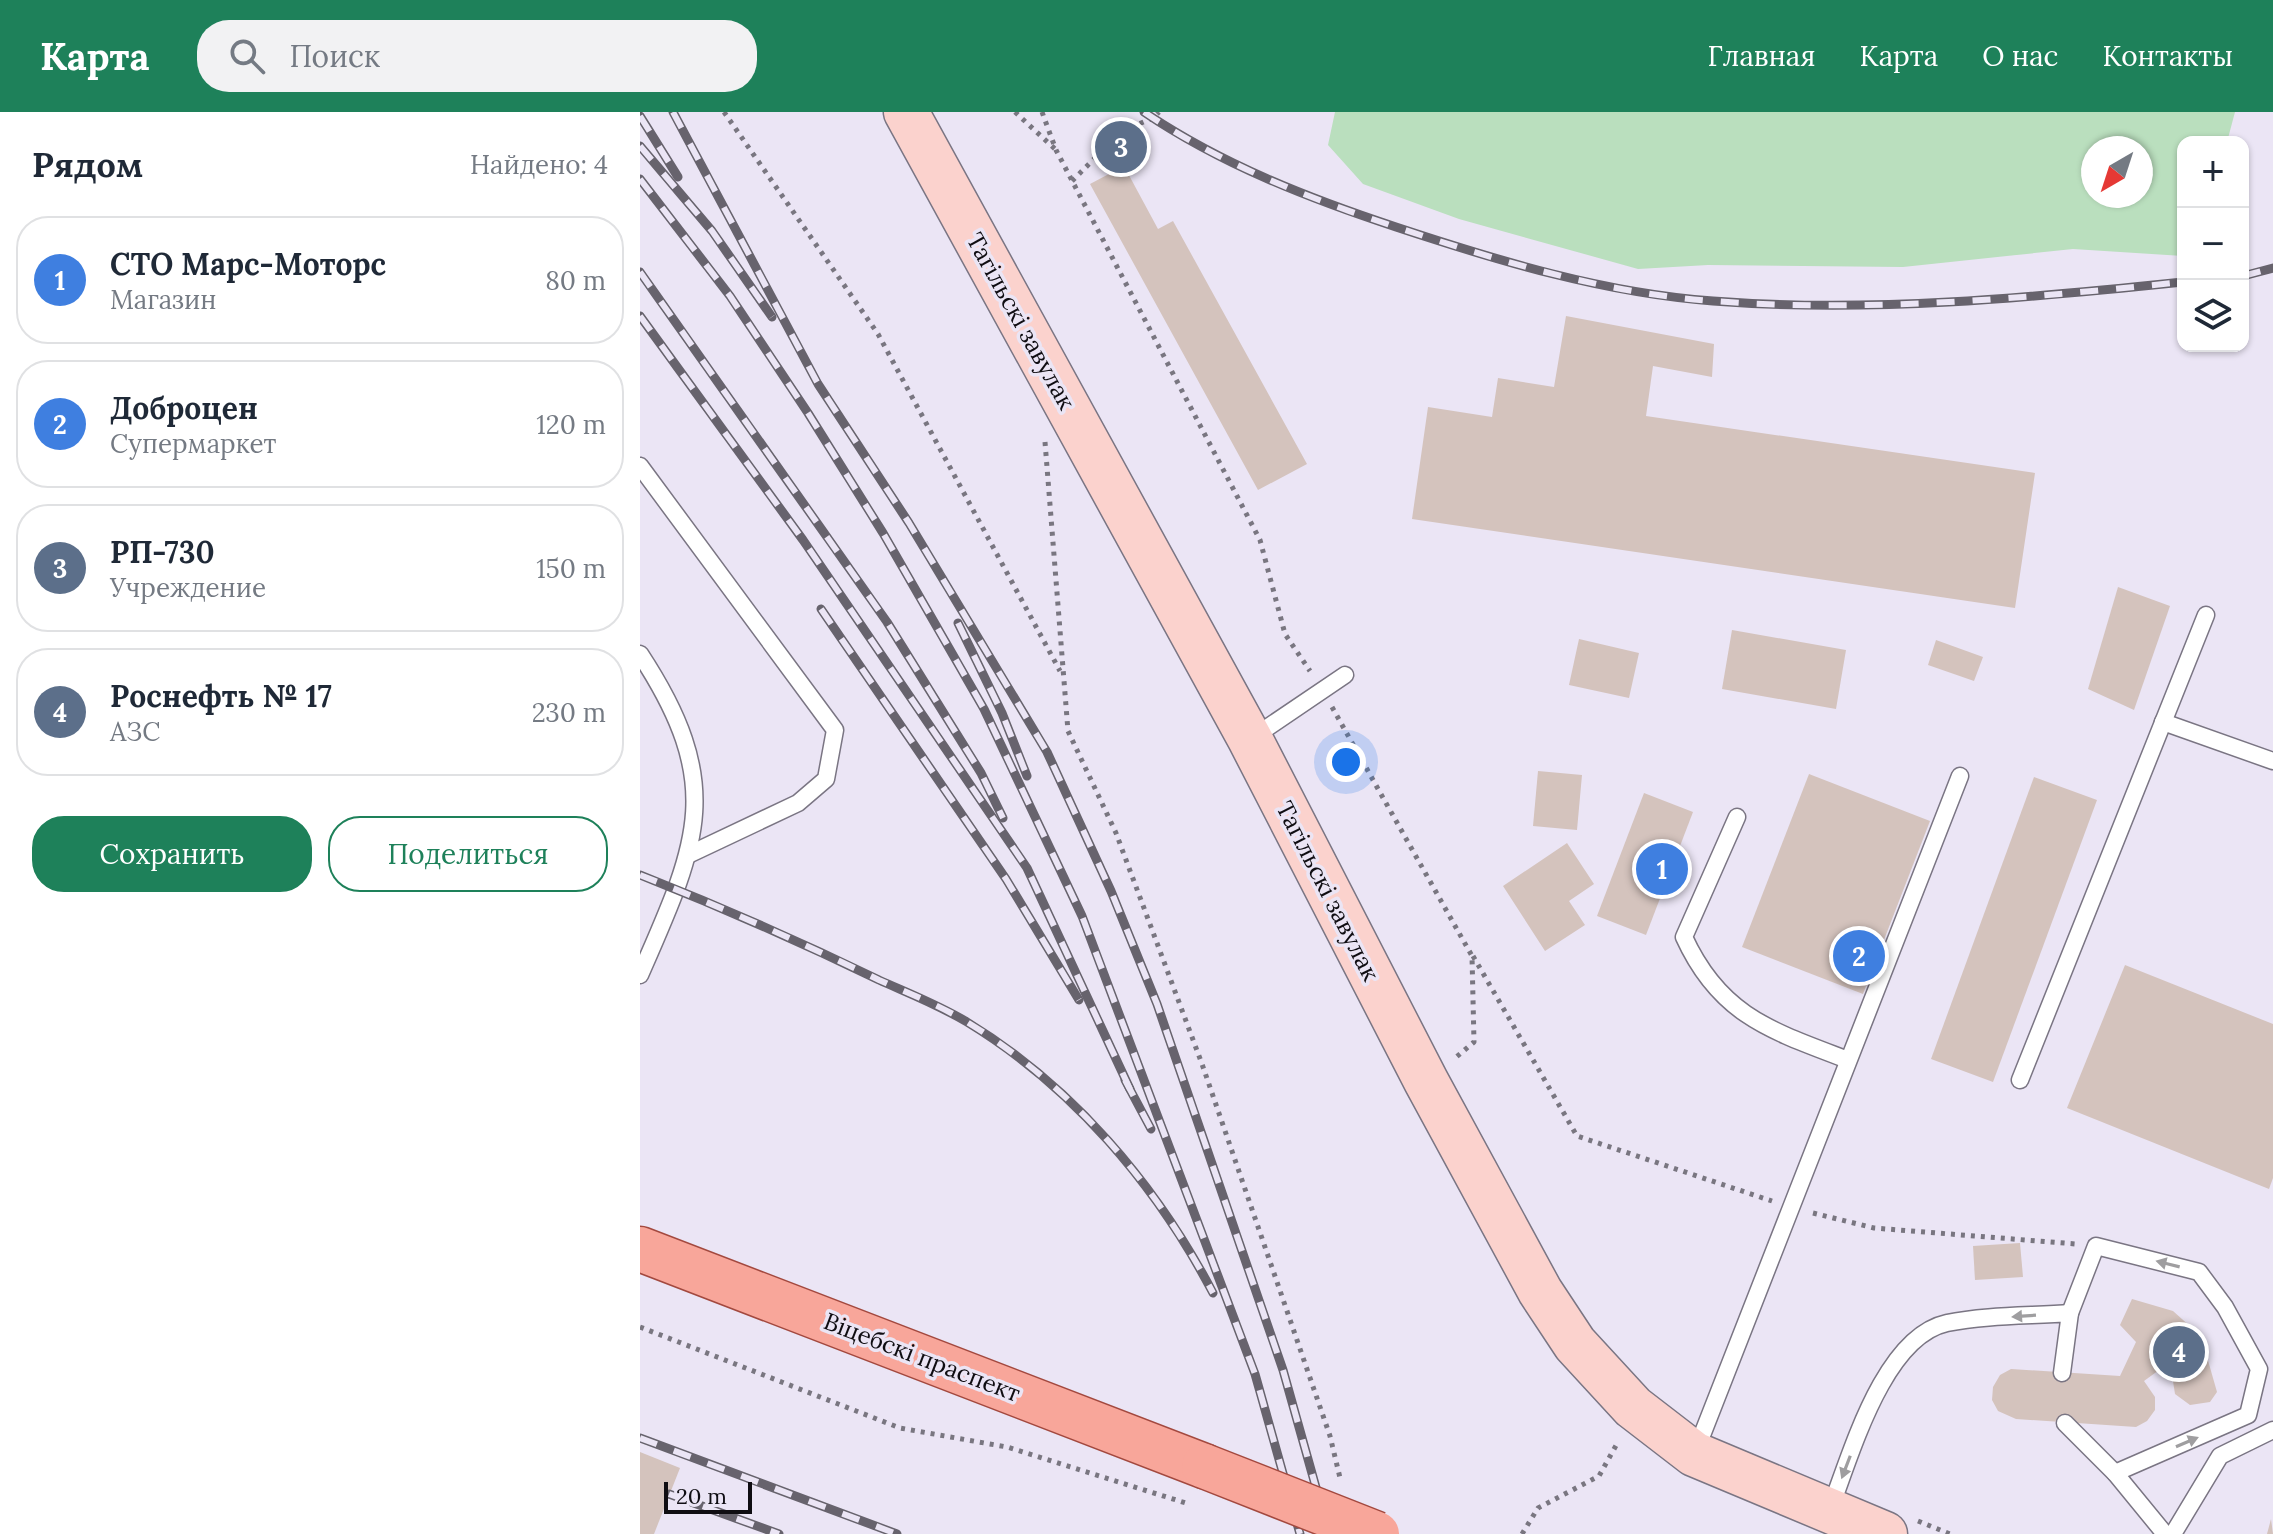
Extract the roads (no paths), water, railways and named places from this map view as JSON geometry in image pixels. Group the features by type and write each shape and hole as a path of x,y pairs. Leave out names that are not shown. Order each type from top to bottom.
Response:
{"main road":[{"name":"Тагільскі завулак","path":"906,112 1250,739 1426,1081 1540,1291 1575,1344 1633,1407 1694,1454 1885,1534"},
{"name":"Віцебскі праспект","path":"640,1249 1197,1485 1377,1534"}],"lane":[{"path":"640,466 835,730 826,779 798,803 688,855"},
{"path":"2020,1080 2206,615"},
{"path":"640,654 677,715 696,779 688,855 677,890 640,975"},
{"path":"1250,739 1345,675"},
{"path":"2163,722 2273,761"},
{"path":"1694,1454 1960,776"},
{"path":"1737,817 1684,937 1694,959 1719,992 1750,1019 1848,1060"},
{"path":"2062,1373 2070,1313 2096,1246 2199,1272 2225,1307 2259,1369 2248,1415 2115,1473"},
{"path":"1829,1512 1867,1414 1910,1343 1944,1324 2070,1313"},
{"path":"2065,1423 2115,1473 2165,1534"},
{"path":"2173,1534 2220,1456 2273,1430"}],"railway":[{"path":"673,112 818,384 909,523 1047,752 1111,891 1157,1004 1283,1370 1329,1534"},
{"path":"1144,112 1234,164 1330,204 1513,263 1632,291 1713,301 1831,305 1948,302 2177,283"},
{"path":"640,116 678,177"},
{"path":"640,146 712,231 772,317"},
{"path":"640,179 730,296 808,413 883,533 984,709 1082,916 1255,1374 1300,1534"},
{"path":"2249,274 2273,268"},
{"path":"640,272 887,622 981,773 1003,818"},
{"path":"640,316 803,540 1027,868 1130,1089"},
{"path":"821,609 1006,879 1079,1000"},
{"path":"958,623 1002,713 1027,776"},
{"path":"640,875 761,925 934,1005 967,1022 1005,1048 1076,1107 1138,1176 1213,1293"},
{"path":"1125,1080 1151,1129"},
{"path":"640,1438 897,1534"},
{"path":"669,1494 779,1534"}],"place":[{"name":"РП-730","path":"1121,147"},
{"name":"СТО Марс-Моторс","path":"1662,869"},
{"name":"Доброцен","path":"1859,956"},
{"name":"Роснефть № 17","path":"2179,1352"}]}
